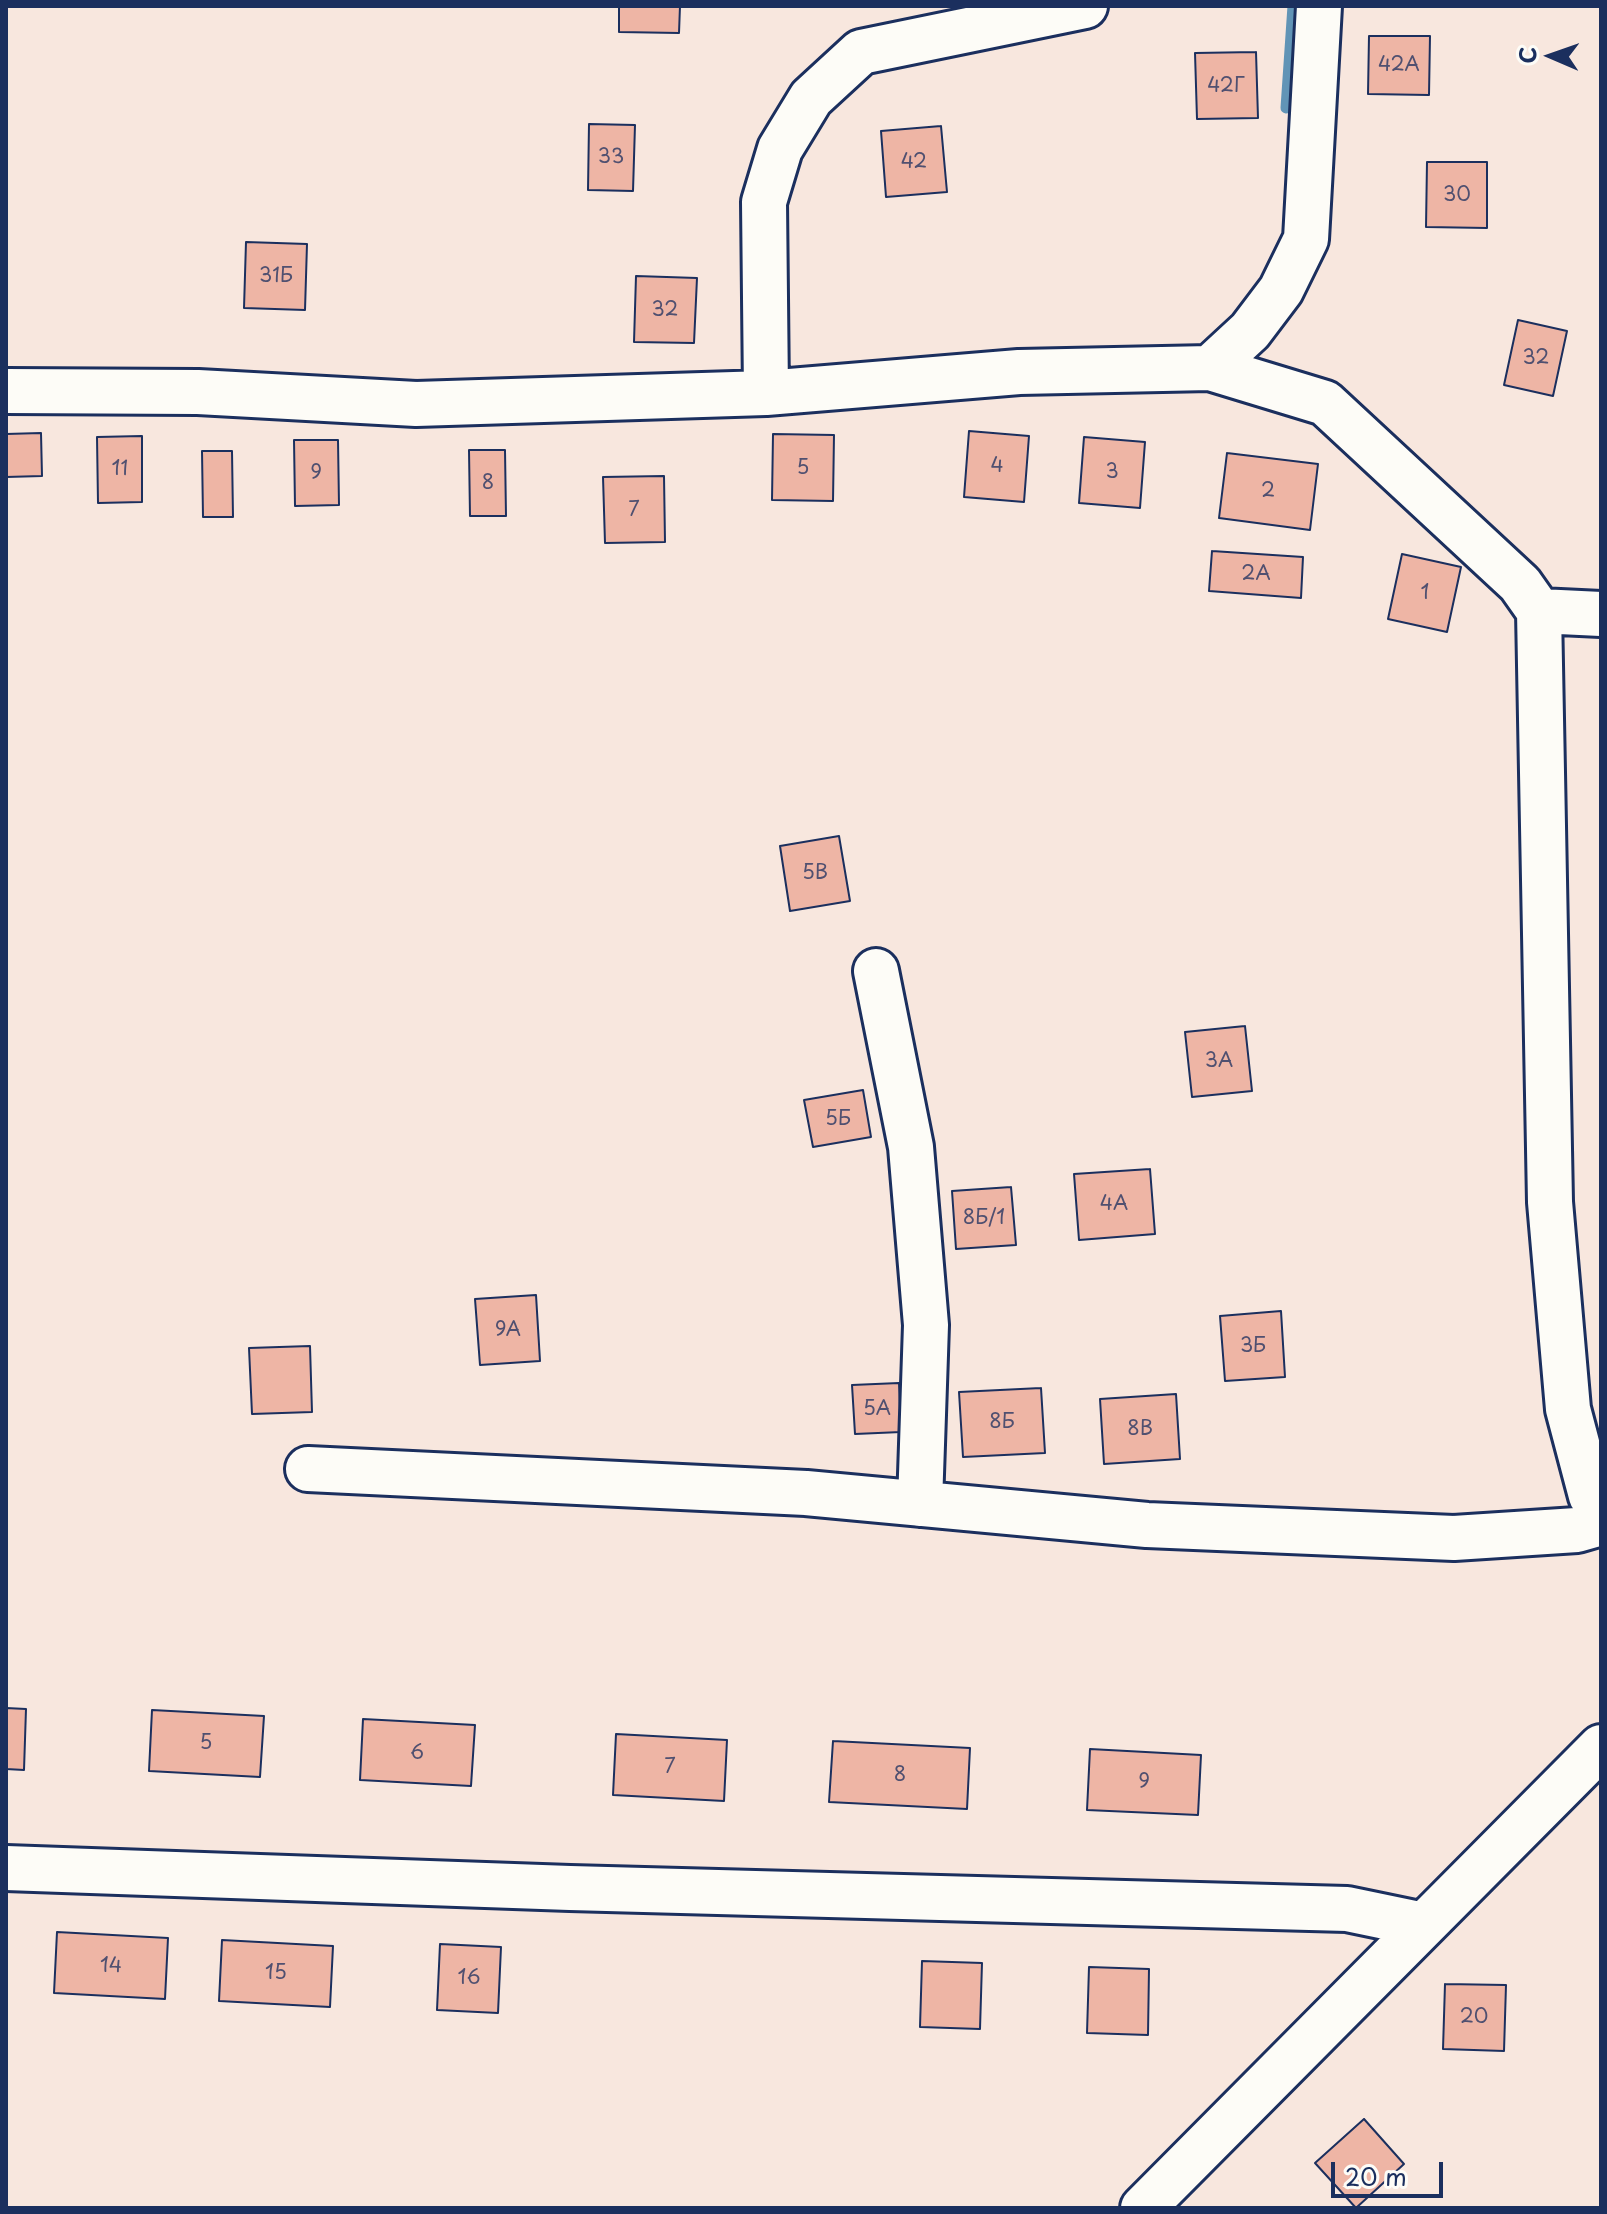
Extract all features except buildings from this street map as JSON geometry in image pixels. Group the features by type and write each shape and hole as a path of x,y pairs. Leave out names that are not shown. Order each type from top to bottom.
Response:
{"street":[{"path":"766,393 764,202 780,149 811,98 861,52 1085,6"},
{"path":"1210,368 1250,331 1281,290 1306,239 1319,6"},
{"path":"6,391 198,392 416,404 766,393 1019,372 1210,368 1325,403 1520,584 1539,611 1550,1202 1568,1409 1591,1496 1601,1508"},
{"path":"1539,611 1601,614"},
{"path":"876,971 911,1147 926,1325 920,1504"},
{"path":"308,1469 806,1493 1147,1525 1454,1538 1577,1530 1601,1523"},
{"path":"1143,2208 1601,1747"},
{"path":"6,1868 570,1888 1347,1909 1424,1925"}],"waterway":[{"path":"1286,108 1293,6"}]}
